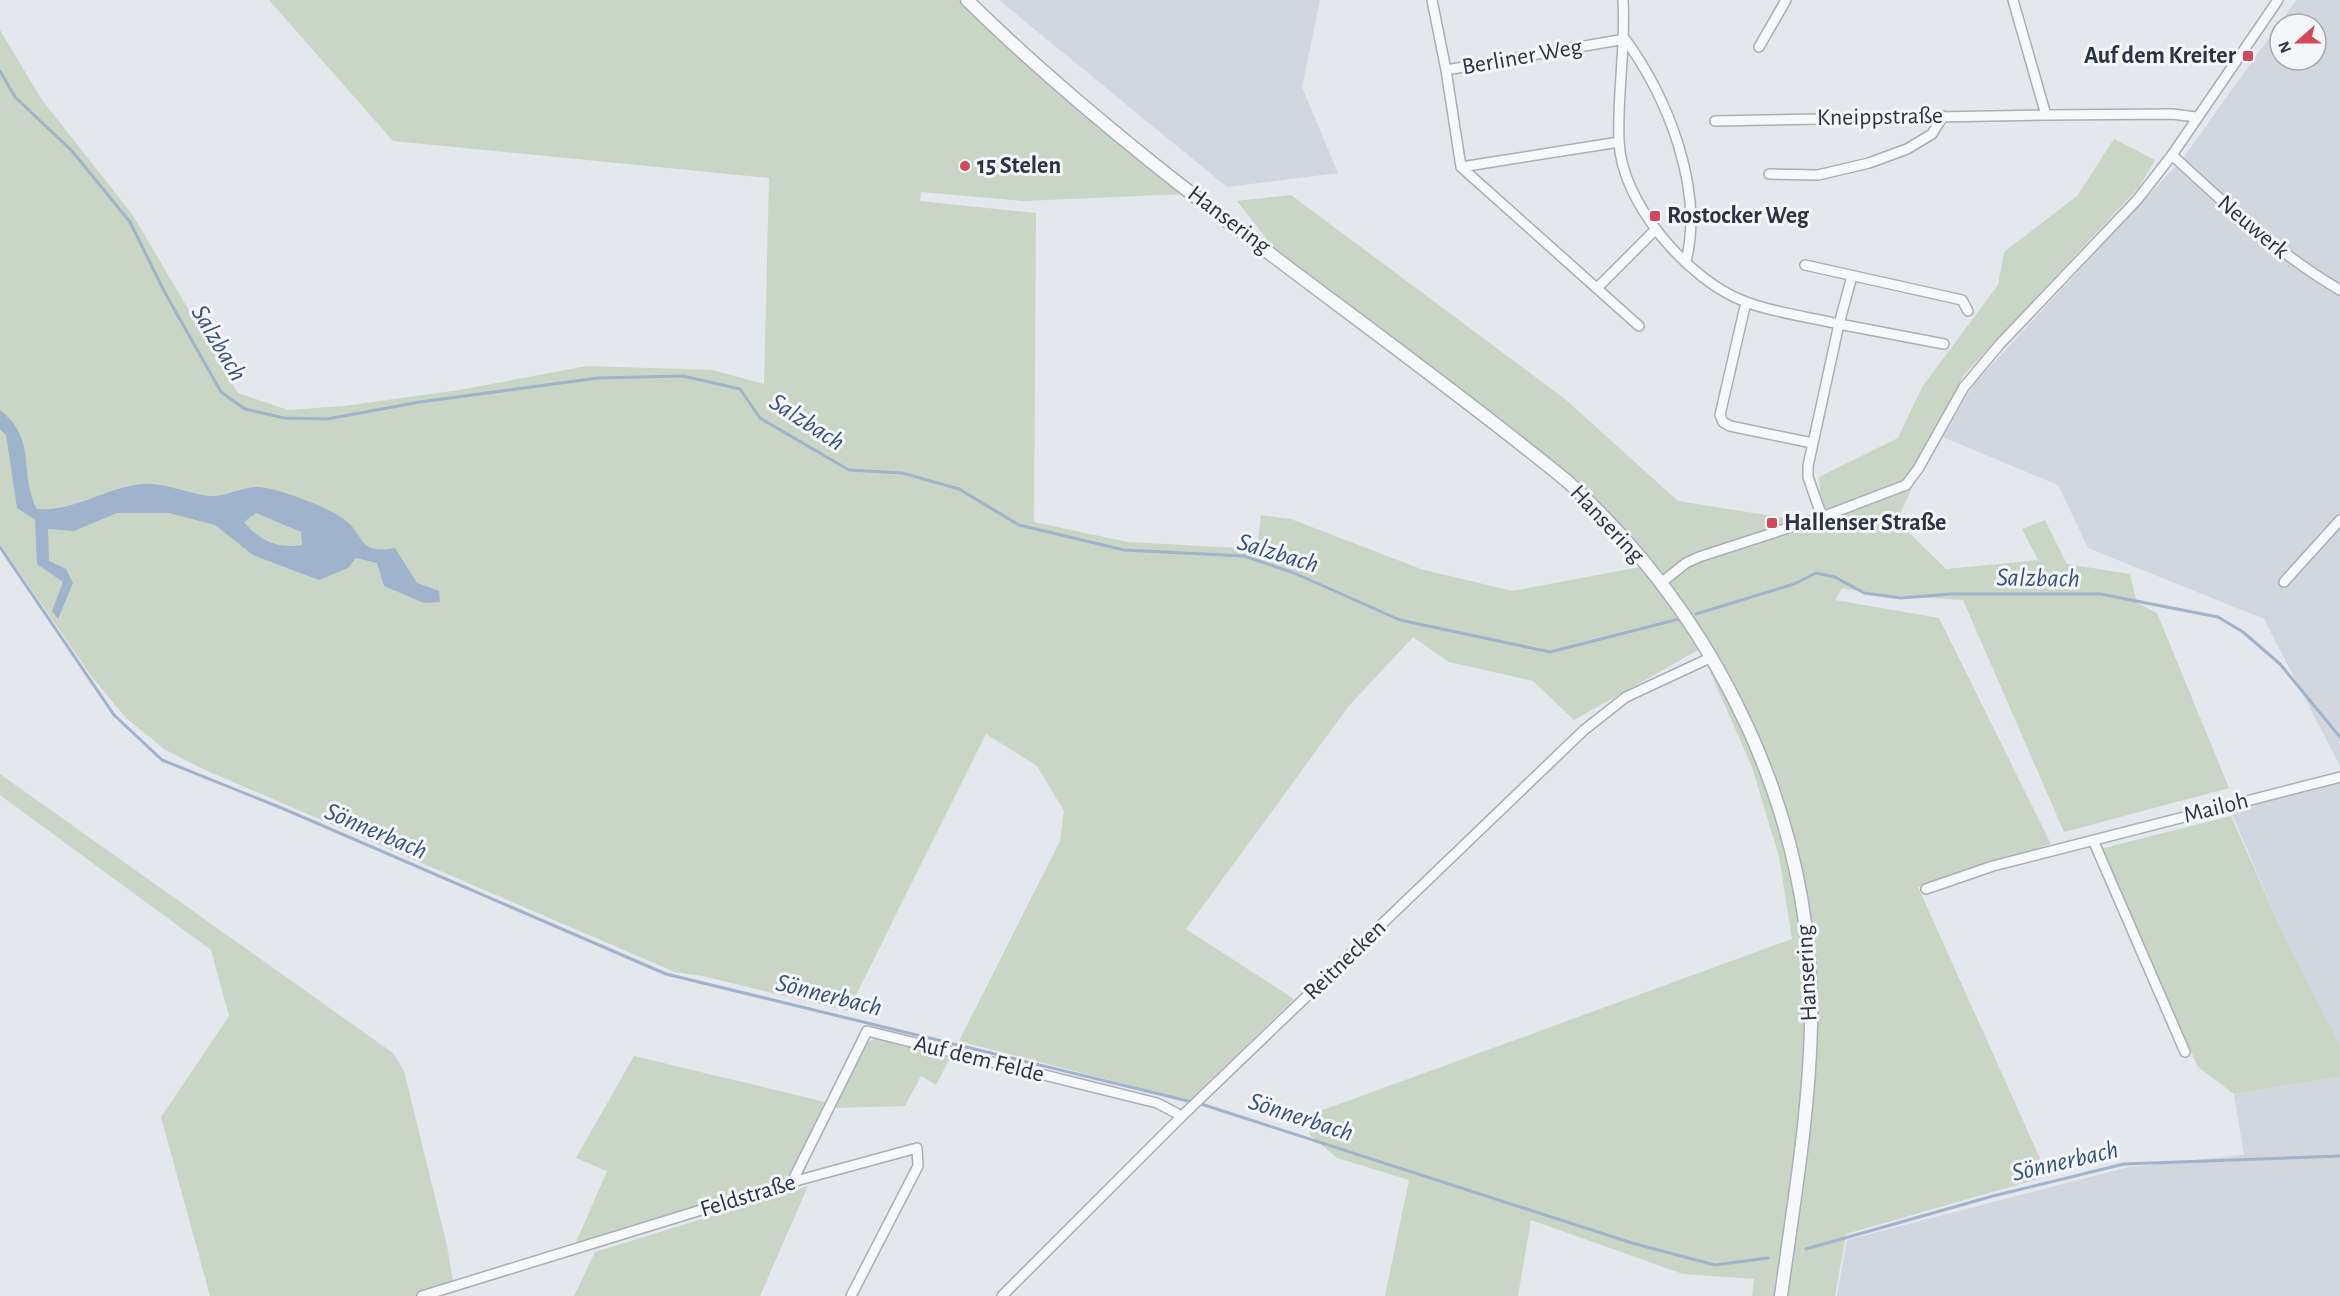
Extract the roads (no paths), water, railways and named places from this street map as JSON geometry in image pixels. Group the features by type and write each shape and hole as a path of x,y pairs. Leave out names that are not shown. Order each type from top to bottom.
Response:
{"street":[{"name":"Hansering","path":"967,0 1023,55 1111,129 1567,481 1606,519 1661,583 1712,657 1737,702 1777,799 1797,875 1806,930 1810,1026 1808,1075 1781,1296"},
{"path":"1432,0 1446,70"},
{"path":"1623,0 1625,39 1619,142 1622,166 1633,194 1656,229 1686,261 1716,287 1746,302 1839,324 1944,344"},
{"path":"1759,47 1786,0"},
{"path":"2014,0 2046,115"},
{"path":"1661,583 1686,563 1699,557 1822,517 1906,485 1918,469 1964,387 2000,344 2137,200 2172,155 2278,0"},
{"path":"1625,39 1654,90 1681,153 1690,193 1692,226 1686,261"},
{"name":"Berliner Weg","path":"1461,167 1446,70 1625,39"},
{"name":"Kneippstraße","path":"1715,121 2046,115 2172,114 2196,117"},
{"path":"1769,174 1818,175 1869,163 1907,149 1932,134 1943,116"},
{"path":"1461,167 1619,142"},
{"name":"Neuwerk","path":"2172,155 2255,231 2304,269 2340,290"},
{"path":"1461,167 1639,326"},
{"path":"1597,288 1656,229"},
{"path":"1805,266 1962,300 1968,311"},
{"path":"1822,517 1808,477 1812,443 1852,276"},
{"path":"1746,302 1720,415 1723,422 1730,426 1812,443"},
{"path":"2284,582 2340,520"},
{"name":"Reitnecken","path":"1002,1296 1190,1108 1584,730 1626,697 1712,657"},
{"name":"Mailoh","path":"1926,890 1993,866 2340,777"},
{"path":"2093,840 2186,1052"},
{"name":"Auf dem Felde","path":"792,1182 867,1031 1157,1103 1182,1116"},
{"name":"Feldstraße","path":"422,1296 456,1292 792,1182 917,1148 918,1166 851,1296"}],"water":[{"path":"0,410 12,421 19,433 37,509 64,507 129,486 143,484 159,485 210,496 254,487 269,488 304,499 338,515 352,526 364,543 374,549 395,548 417,583 439,591 440,602 424,603 384,586 377,563 356,558 348,568 319,580 253,555 215,525 169,513 117,513 74,531 48,529 49,561 66,569 73,583 58,619 52,611 63,582 37,564 35,520 17,508 6,435 0,429","holes":["256,513 301,532 302,545 285,546 263,539 244,522"]}],"waterway":[{"name":"Salzbach","path":"0,71 15,97 72,151 130,222 164,291 221,392 245,409 284,418 327,419 420,402 598,378 683,376 740,389 760,418 849,470 902,473 959,489 1019,525 1124,550 1244,556 1294,573 1400,620 1550,652 1679,619"},
{"name":"Sönnerbach","path":"0,547 114,715 162,760 284,809 666,974 1192,1102"},
{"name":"Salzbach","path":"1696,614 1794,584 1816,573 1835,577 1864,593 1901,598 1951,594 2100,594 2218,617 2243,632 2280,664 2340,737"},
{"name":"Sönnerbach","path":"1198,1103 1632,1243 1715,1265 1768,1258"},
{"name":"Sönnerbach","path":"1806,1249 1993,1196 2124,1164 2340,1156"}],"place":[{"name":"Auf dem Kreiter","path":"2248,56"},
{"name":"15 Stelen","path":"965,166"},
{"name":"Rostocker Weg","path":"1655,216"},
{"name":"Hallenser Straße","path":"1772,523"}]}
